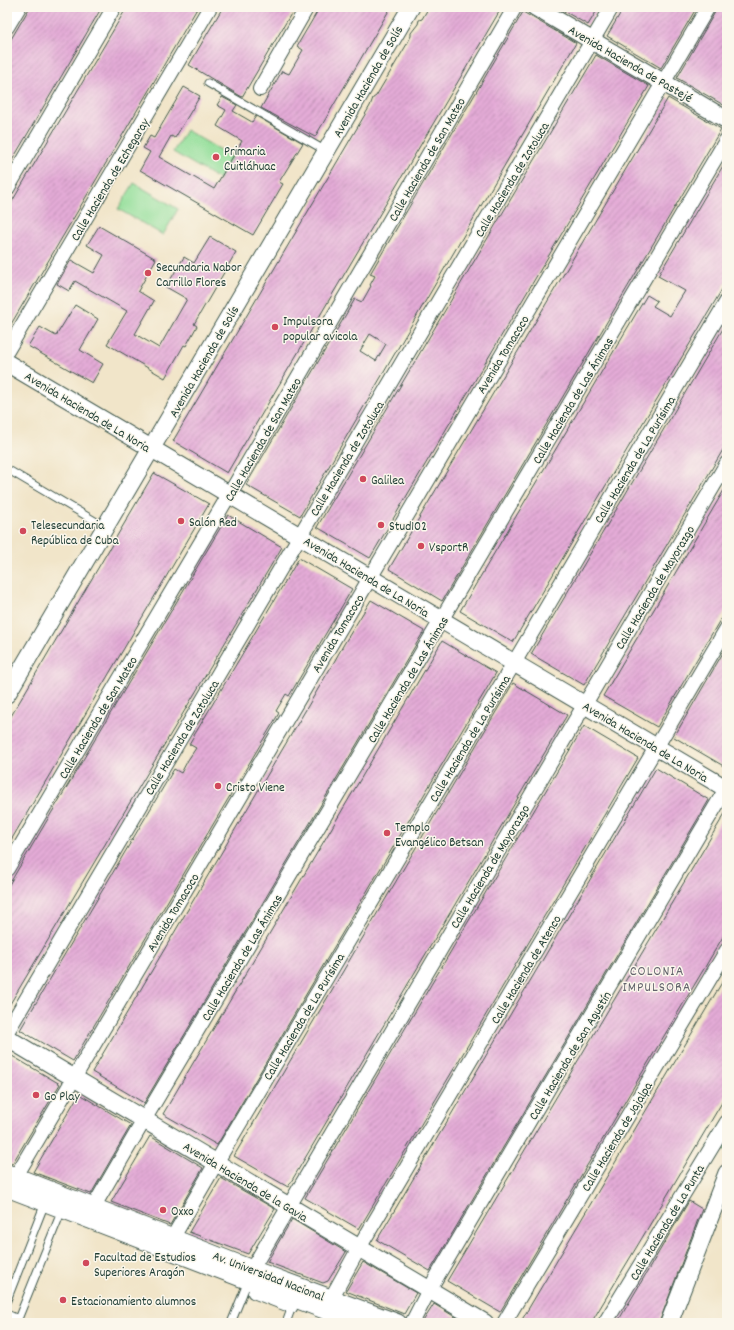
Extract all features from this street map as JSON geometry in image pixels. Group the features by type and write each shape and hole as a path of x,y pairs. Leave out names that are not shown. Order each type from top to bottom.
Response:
{"street":[{"path":"7,27 19,7"},
{"path":"7,189 114,7"},
{"name":"Calle Hacienda de Echegaray","path":"7,351 210,7"},
{"path":"260,89 307,7"},
{"name":"Avenida Hacienda de Solís","path":"7,694 411,7"},
{"name":"Calle Hacienda de San Mateo","path":"7,869 515,7"},
{"name":"Avenida Hacienda de Pastejé","path":"535,7 727,120"},
{"name":"Calle Hacienda de Zotoluca","path":"7,1032 612,7"},
{"name":"Avenida Tomacoco","path":"10,1179 74,1078 708,7"},
{"name":"Calle Hacienda de Las Ánimas","path":"91,1212 144,1120 727,139"},
{"name":"Calle Hacienda de La Purísima","path":"173,1237 727,301"},
{"name":"Avenida Hacienda de La Noria","path":"7,363 584,705 727,788"},
{"name":"Calle Hacienda de Mayorazgo","path":"251,1281 288,1206 727,463"},
{"name":"Calle Hacienda de Atenco","path":"328,1305 359,1248 727,628"},
{"name":"Calle Hacienda de San Agustín","path":"412,1323 429,1290 727,788"},
{"name":"Calle Hacienda de Jajalpa","path":"504,1323 727,950"},
{"name":"Avenida Hacienda de la Gavia","path":"7,1038 485,1323"},
{"name":"Calle Hacienda de La Punta","path":"605,1323 727,1122"},
{"path":"669,1323 727,1173"},
{"name":"Av. Universidad Nacional","path":"10,1179 45,1202 62,1209 91,1212 173,1237 293,1303 328,1305 358,1323"},
{"name":"Av. Universidad Nacional","path":"10,1179 251,1281 328,1305 398,1323"}],"lane":[{"path":"208,83 326,151"},
{"path":"7,469 105,527"},
{"path":"7,1300 45,1202"},
{"path":"7,1314 18,1319 62,1209"},
{"path":"231,1323 251,1281"},
{"path":"286,1323 293,1303"}],"green space":[{"path":"186,130 232,157 219,179 173,152"},
{"path":"134,183 178,209 163,235 118,209"},
{"path":"727,1135 727,1152 719,1148"}],"building":[{"path":"30,7 102,7 7,169 7,46"},
{"path":"127,7 198,7 7,331 7,210"},
{"path":"223,7 295,7 242,97 189,65"},
{"path":"320,7 391,7 315,137 261,108 282,71 289,74 303,50 297,46"},
{"path":"429,7 502,7 227,473 173,441 370,106 373,98 376,96 407,44 411,33"},
{"path":"557,7 599,7 588,25"},
{"path":"624,7 697,7 661,68 607,36"},
{"path":"718,7 727,7 727,107 677,78"},
{"path":"523,12 576,43 300,516 246,485 355,299 362,302 375,276 370,274","holes":["370,334 386,344 376,361 360,351"]},
{"path":"596,55 649,86 370,558 317,527"},
{"name":"Primaria Cuitláhuac","path":"184,87 200,96 175,138 171,136 159,157 214,189 242,141 217,126 226,110 217,105 222,97 237,105 233,111 252,122 256,116 303,143 279,182 283,184 253,235 140,170 150,152 143,148 150,136 154,138"},
{"path":"668,98 721,129 442,601 389,569"},
{"path":"727,159 727,281 513,642 460,611 647,295 657,301 653,306 670,316 685,291 658,276"},
{"path":"99,226 156,259 138,291 154,301 135,334 159,348 187,299 166,287 184,257 194,263 210,237 236,252 194,324 197,326 186,346 184,345 165,378 107,344 127,311 75,281 69,291 57,284 71,260 94,273 104,255 87,245"},
{"path":"75,305 98,319 80,350 103,364 92,383 28,346 40,327 56,336"},
{"path":"727,322 727,443 584,685 531,654"},
{"path":"154,473 209,504 7,847 7,723"},
{"path":"727,485 727,608 657,727 603,696"},
{"path":"228,515 282,547 7,1009 7,888"},
{"path":"299,558 352,589 289,696 286,694 276,711 279,713 73,1061 20,1030 174,769 181,773 196,748 189,744"},
{"path":"371,600 424,631 144,1103 92,1072"},
{"path":"442,641 496,673 217,1145 163,1114"},
{"path":"727,646 727,768 674,737"},
{"path":"513,683 567,715 288,1187 234,1156"},
{"path":"584,726 638,758 359,1229 305,1198"},
{"path":"656,768 709,800 430,1271 377,1240"},
{"path":"727,810 727,930 500,1312 447,1281"},
{"path":"727,974 727,1094 642,1238 591,1323 520,1323"},
{"path":"7,1053 60,1084 12,1164 7,1163"},
{"path":"79,1094 131,1125 91,1194 33,1172"},
{"path":"150,1136 203,1168 170,1225 111,1202"},
{"path":"221,1178 275,1209 248,1254 189,1232"},
{"path":"689,1201 702,1209 659,1323 617,1323"},
{"path":"292,1219 346,1252 328,1281 323,1283 267,1262"},
{"path":"363,1262 416,1293 404,1314 346,1291"},
{"path":"434,1304 465,1323 422,1323"}],"place":[{"name":"Primaria Cuitláhuac","path":"216,157"},
{"name":"Secundaria Nabor Carrillo Flores","path":"148,273"},
{"name":"Impulsora popular avicola","path":"275,327"},
{"name":"Galilea","path":"363,479"},
{"name":"Salón Red","path":"181,521"},
{"name":"Stud102","path":"381,525"},
{"name":"Telesecundaria República de Cuba","path":"23,531"},
{"name":"VsportR","path":"421,546"},
{"name":"Cristo Viene","path":"218,786"},
{"name":"Templo Evangélico Betsan","path":"387,833"},
{"name":"Go Play","path":"36,1095"},
{"name":"Oxxo","path":"163,1210"},
{"name":"Facultad de Estudios Superiores Aragón","path":"86,1263"},
{"name":"Estacionamiento alumnos","path":"63,1300"}],"district":[{"name":"COLONIA IMPULSORA","path":"657,978"}]}
